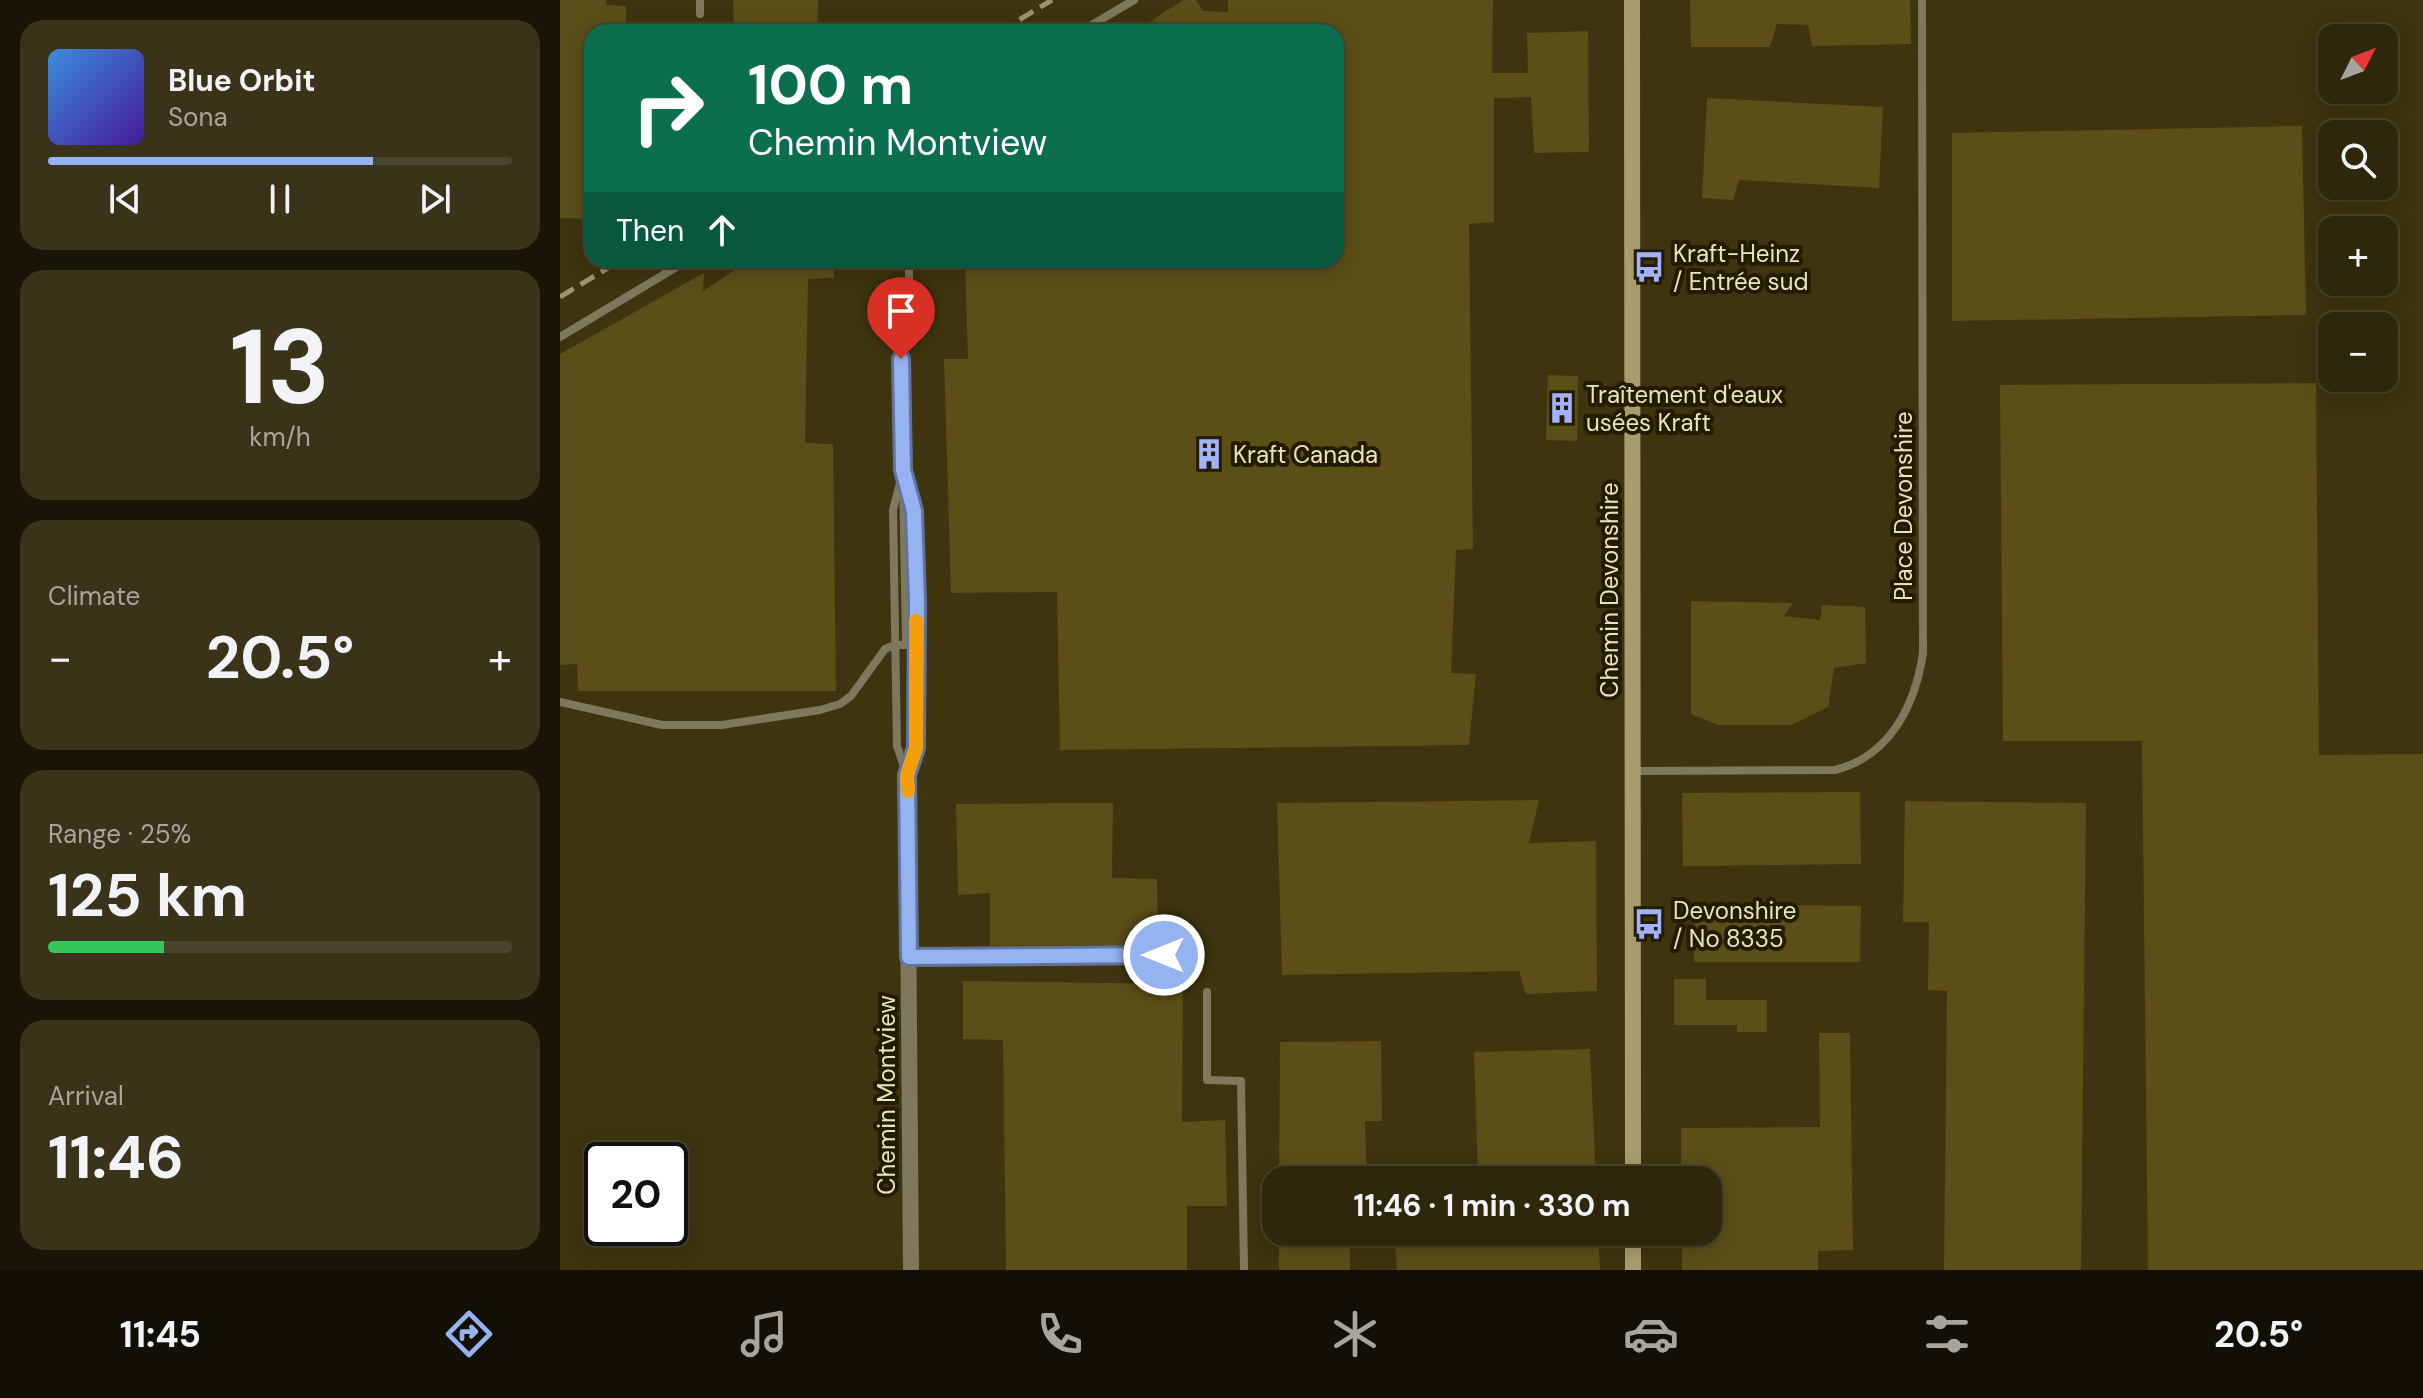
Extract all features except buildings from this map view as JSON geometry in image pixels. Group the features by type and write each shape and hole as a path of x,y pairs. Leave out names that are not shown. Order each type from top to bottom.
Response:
{"street":[{"name":"Chemin Devonshire","path":"1632,0 1633,1166"},
{"name":"Chemin Montview","path":"907,775 911,1270"},
{"path":"1633,1246 1633,1270"}],"lane":[{"path":"700,0 700,14"},
{"path":"1094,24 1134,0"},
{"name":"Place Devonshire","path":"1633,771 1835,770 1856,765 1872,753 1902,719 1911,700 1923,653 1922,0"},
{"path":"560,337 675,268"},
{"path":"907,775 916,748 911,645 914,511 903,470 901,359 909,310 909,268"},
{"path":"903,470 893,510 897,746 907,775"},
{"path":"560,702 662,725 722,725 820,710 846,701 885,649 895,645 911,645"},
{"path":"909,957 1164,955"},
{"path":"1207,992 1207,1080 1241,1081 1244,1270"}],"railway":[{"path":"1012,24 1052,0"},
{"path":"560,297 608,268"}],"slow traffic":[{"path":"908,791 907,775 916,748 916,621"}],"place":[{"name":"Kraft-Heinz / Entrée sud","path":"1649,267"},
{"name":"Traîtement d'eaux usées Kraft","path":"1562,408"},
{"name":"Kraft Canada","path":"1209,454"},
{"name":"Devonshire / No 8335","path":"1649,924"}],"route":[{"path":"901,359 903,470 914,511 917,602 916,748 907,775 909,957 1164,955"}]}
